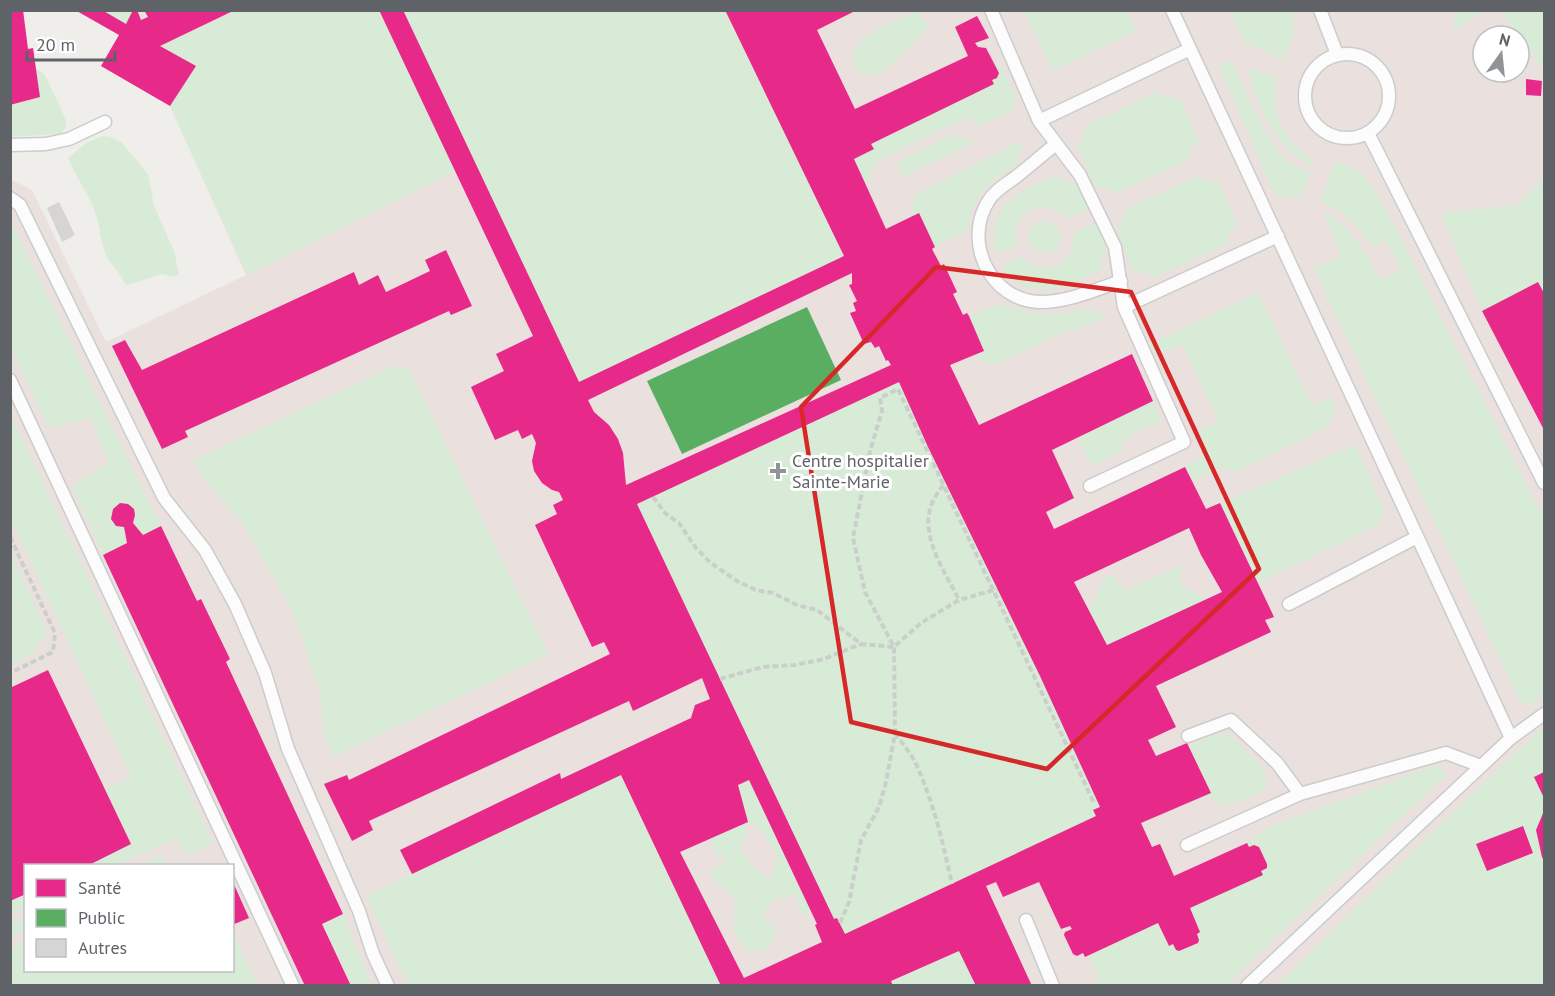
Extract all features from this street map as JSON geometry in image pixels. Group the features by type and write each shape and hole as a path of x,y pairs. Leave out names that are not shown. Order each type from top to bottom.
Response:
{"lane":[{"path":"991,10 1039,121 1080,175 1115,247 1124,307 1184,442 1090,486"},
{"path":"1172,10 1510,738"},
{"path":"1320,10 1337,54"},
{"path":"1039,121 1190,49"},
{"path":"1337,54 1361,55 1381,69 1390,92 1385,116 1368,133 1348,139 1328,134 1312,120 1305,101 1307,81 1318,64 1337,54"},
{"path":"10,145 46,144 69,139 105,122"},
{"path":"1368,133 1545,483"},
{"path":"1056,144 1001,186 990,198 982,214 978,231 979,247 984,264 993,279 1005,290 1021,298 1037,302 1072,297 1121,281"},
{"path":"10,198 20,205 164,498 205,550 235,604 265,673 288,749 359,911 373,954 388,986"},
{"path":"1124,307 1278,236"},
{"path":"10,380 293,986"},
{"path":"1289,604 1417,537"},
{"path":"1247,986 1510,738 1545,714"},
{"path":"1188,736 1231,720 1277,763 1300,794"},
{"path":"1187,845 1300,794 1446,753 1481,765"},
{"path":"1026,920 1053,986"}],"path":[{"path":"840,923 849,903 861,840 879,807 895,733 894,647 864,592 853,538 870,451 882,411 880,398 898,389 995,589 1094,803"},
{"path":"943,484 931,505 928,525 932,545 959,600"},
{"path":"652,497 666,514 680,523 696,549 711,563 737,581 756,590 773,593 797,604 818,610 861,644"},
{"path":"10,537 56,633 53,652 10,673"},
{"path":"720,679 763,667 795,665 824,659 861,644 894,647 921,623 959,600 995,589"},
{"path":"895,733 913,759 925,789 944,843 952,884"}],"highlighted area":[{"path":"936,267 1131,292 1259,569 1047,769 851,722 801,407"}],"shaded area":[{"name":"Centre hospitalier Sainte-Marie","path":"102,11 1456,11 1454,29 1482,11 1501,11 1510,24 1471,24 1471,84 1531,84 1531,53 1544,71 1544,178 1517,205 1441,213 1538,282 1544,293 1544,985 11,985 10,179 32,190 106,342 246,275 170,106 101,66 125,24"}],"green space":[{"path":"1456,10 1482,11 1454,30"},
{"path":"102,11 133,11 126,24"},
{"path":"235,11 379,11 455,171 247,275 170,106 195,66 160,46"},
{"path":"403,11 725,11 844,256 579,382"},
{"path":"916,11 929,26 904,53 878,75 858,70 854,64 853,55 864,38"},
{"path":"1024,11 1127,11 1136,31 1053,71"},
{"path":"1229,11 1293,11 1294,33 1284,60 1246,43"},
{"path":"1501,11 1544,11 1544,71 1531,53 1531,24 1510,24"},
{"path":"1226,60 1233,64 1260,121 1278,150 1297,168 1311,172 1300,199 1275,195 1220,68"},
{"path":"994,64 1001,66 1013,91 1016,99 1012,110 979,126 965,119 881,159 871,172 871,179 864,182 854,159 871,144 994,84 992,80 997,78"},
{"path":"36,68 45,75 66,120 66,127 61,134 11,137 10,105 40,97"},
{"path":"1249,68 1277,78 1276,103 1282,125 1294,144 1313,160 1310,166 1290,152 1270,124 1257,101"},
{"path":"1157,92 1164,97 1180,98 1199,142 1191,149 1190,159 1114,194 1109,189 1095,188 1077,145 1083,137 1085,126"},
{"path":"951,135 975,142 901,178 900,167 894,164"},
{"path":"103,136 121,142 148,174 154,206 174,251 179,274 174,277 162,274 127,285 106,255 94,209 68,158 86,143"},
{"path":"1018,142 1024,145 1013,169 994,179 980,195 972,209 966,232 935,247 919,213 912,216 913,199 919,193"},
{"path":"1335,161 1361,171 1380,198 1544,519 1544,695 1529,705 1521,703 1314,269 1341,256 1323,211 1350,232 1363,249 1380,280 1401,269 1385,240 1371,246 1350,220 1321,202"},
{"path":"1059,174 1065,182 1075,181 1089,209 1068,218 1048,208 1031,211 1019,224 1016,246 995,253 994,236 1001,210 1020,193"},
{"path":"1196,177 1212,183 1219,182 1238,226 1229,233 1229,243 1153,278 1148,273 1134,272 1116,229 1122,221 1124,210"},
{"path":"1544,178 1544,293 1538,282 1482,311 1441,213 1517,205"},
{"path":"1045,221 1056,226 1061,237 1056,248 1045,253 1034,248 1029,237 1034,226"},
{"path":"11,222 161,526 143,535 133,523 135,512 132,508 128,504 117,505 112,511 111,519 116,526 124,527 127,543 103,555 72,486 108,463 91,418 48,427 11,348"},
{"path":"1095,223 1108,250 1101,257 1103,268 1076,281 1063,287 1038,290 1026,287 1002,267 1020,256 1039,267 1057,266 1070,255 1074,233"},
{"path":"1258,293 1312,406 1331,397 1334,407 1333,415 1323,429 1236,472 1218,468 1192,481 1185,467 1206,455 1193,434 1219,421 1182,344 1156,356 1148,345"},
{"path":"999,304 1037,314 1059,314 1086,308 1104,314 1105,317 1086,326 1061,333 994,365 982,362 976,354 969,316"},
{"path":"402,365 410,372 548,654 333,757 325,739 319,689 295,617 241,521 204,479 193,460 393,367"},
{"path":"899,382 1100,807 1093,810 1096,816 845,934 837,918 834,919 637,504"},
{"path":"1153,401 1162,422 1130,435 1122,445 1122,451 1092,466 1077,438"},
{"path":"10,413 213,843 187,856 177,838 119,864 89,864 131,844 105,790 131,776 11,520"},
{"path":"1355,445 1384,510 1382,520 1373,527 1258,583 1220,503"},
{"path":"10,552 47,631 32,654 11,664"},
{"path":"1181,566 1181,586 1207,599 1107,645 1088,609 1094,602 1105,576 1114,576 1125,591"},
{"path":"1544,728 1544,985 1276,986 1512,755"},
{"path":"1214,734 1230,735 1265,771 1267,785 1251,798 1230,804 1216,804 1207,795 1211,792 1189,746"},
{"path":"1437,765 1447,774 1226,985 1090,985 1100,979 1089,955 1158,923 1169,945 1173,944 1176,950 1179,951 1198,943 1197,934 1200,931 1190,908 1267,868 1259,847 1254,845 1249,847 1247,843 1271,826"},
{"path":"621,775 721,985 408,985 366,896"},
{"path":"749,780 811,912 804,916 793,893 785,900 778,897 761,915 775,927 776,935 773,942 765,950 750,952 734,931 734,896 711,879 710,875 713,869 726,863 723,858 714,854 714,846 710,839 745,823 748,834 739,847 742,852 756,869 769,879 776,869 774,861 778,858 766,839 766,835 748,822 738,785"},
{"path":"162,855 166,863 164,864 141,864"},
{"path":"21,897 24,908 11,915 11,901"},
{"path":"343,914 372,985 351,985 322,924"},
{"path":"24,918 24,930 11,936 11,924"},
{"path":"234,934 257,985 11,985 11,949 24,942 24,972 234,972"},
{"path":"959,951 976,985 893,985 891,981"}],"building: Santé":[{"path":"10,10 23,10 28,49 33,48 40,97 10,105"},
{"path":"75,10 102,10 126,24 133,10 137,10 141,20 148,17 144,10 235,10 160,46 196,66 170,106 101,66 119,35"},
{"path":"379,10 403,10 579,382 844,256 725,10 857,10 817,30 855,109 968,56 955,27 977,16 989,38 975,43 978,47 986,48 999,73 997,78 992,80 994,84 871,144 874,149 854,159 886,229 919,213 935,247 932,249 941,266 944,264 957,292 953,294 963,315 967,313 969,316 984,351 950,365 979,425 1132,354 1153,401 1052,450 1074,498 1046,512 1054,529 1185,467 1206,509 1220,503 1274,617 1265,620 1271,632 1156,686 1176,727 1148,740 1156,756 1187,743 1211,793 1141,823 1152,847 1160,844 1174,876 1247,843 1249,847 1254,845 1259,847 1267,864 1267,868 1261,871 1263,875 1190,908 1200,932 1197,934 1198,943 1179,951 1176,950 1173,944 1169,946 1158,923 1085,957 1083,953 1077,956 1073,954 1064,935 1072,929 1070,926 1061,929 1039,882 1003,897 996,882 986,886 1032,986 976,986 959,951 891,981 893,986 721,986 621,775 412,874 400,850 560,773 561,779 691,718 695,705 710,699 702,678 633,711 629,701 369,821 373,830 352,841 324,784 347,775 349,780 610,654 604,642 592,647 535,525 557,514 553,505 563,500 559,492 542,483 534,471 532,461 536,443 532,434 522,439 518,430 495,440 471,387 504,371 496,354 533,336","holes":["852,273 852,284 849,285 857,301 853,303 856,311 850,313 864,344 871,342 875,348 879,346 886,361 888,360 891,365 626,485 623,453 618,439 609,425 594,412 588,400","899,382 1100,807 1093,810 1096,816 845,934 837,918 834,919 637,504","1189,528 1222,592 1107,645 1074,582","749,780 817,924 815,925 822,942 744,978 680,852 748,822 738,785"]},
{"path":"1531,80 1542,81 1541,96 1526,95 1526,84 1531,84"},
{"path":"446,250 472,306 451,315 449,311 185,431 188,437 162,449 112,346 125,340 142,370 354,272 359,285 378,275 386,292 430,271 425,260"},
{"path":"1538,282 1544,293 1544,430 1482,311"},
{"path":"120,503 128,504 134,509 133,523 143,535 161,526 197,601 201,599 230,659 226,662 343,914 322,924 351,986 305,986 103,555 127,543 124,527 116,526 111,519 113,509"},
{"path":"48,670 131,844 91,864 24,864 24,895 10,901 10,688"},
{"path":"1544,772 1544,798 1534,777"},
{"path":"1544,811 1544,861 1536,830"},
{"path":"1523,826 1533,853 1487,871 1476,844"},
{"path":"234,884 249,918 234,924"}],"building: Public":[{"path":"807,307 841,380 682,454 647,381"}],"building: Autres":[{"path":"59,202 75,235 62,242 47,208"}],"place":[{"name":"Centre hospitalier Sainte-Marie","path":"778,471"}]}
